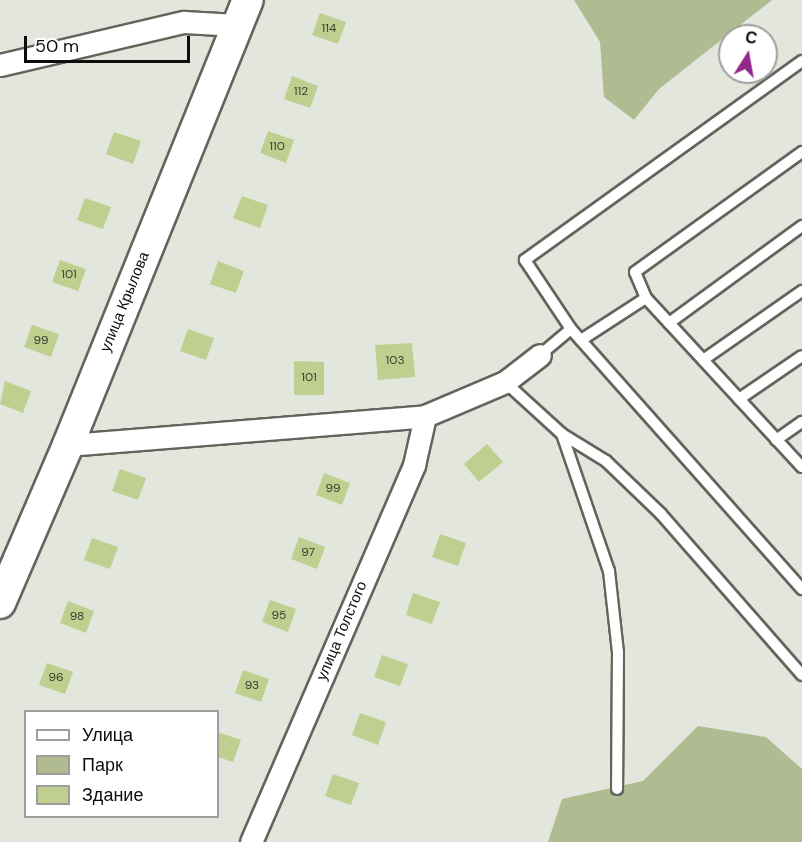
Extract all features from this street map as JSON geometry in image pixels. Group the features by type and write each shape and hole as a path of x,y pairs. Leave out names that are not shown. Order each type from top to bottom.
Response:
{"main road":[{"name":"улица Крылова","path":"0,603 68,445 242,13"}],"street":[{"path":"0,65 184,22 242,13"},
{"path":"68,445 425,416 505,382 540,355"},
{"name":"улица Толстого","path":"251,842 414,465 425,416"}],"lane":[{"path":"802,61 525,260 580,340 802,589"},
{"path":"802,152 635,272 646,298 802,467"},
{"path":"669,323 802,226"},
{"path":"703,360 802,291"},
{"path":"580,340 646,298"},
{"path":"540,355 571,329"},
{"path":"739,399 802,356"},
{"path":"505,382 562,434 606,461 661,514 802,675"},
{"path":"776,440 802,422"},
{"path":"562,434 609,571 618,652 617,789"}],"green space":[{"path":"574,0 772,0 742,24 718,24 718,43 659,89 634,120 604,97 600,42"},
{"path":"698,726 766,737 802,769 802,842 548,842 562,799 643,781"}],"building":[{"path":"320,13 346,22 338,44 312,35"},
{"path":"292,76 318,86 310,108 284,99"},
{"path":"268,131 294,140 286,163 260,153"},
{"path":"114,132 141,141 133,164 106,154"},
{"path":"242,196 268,205 260,228 233,218"},
{"path":"85,198 111,207 103,229 77,220"},
{"path":"60,260 86,269 78,291 52,282"},
{"path":"218,261 244,271 236,293 210,284"},
{"path":"32,325 59,334 51,357 24,347"},
{"path":"188,329 214,338 206,360 180,351"},
{"path":"412,343 415,377 378,380 375,345"},
{"path":"294,361 324,362 324,395 294,395"},
{"path":"5,381 31,391 23,413 0,404"},
{"path":"487,444 503,462 479,482 464,464"},
{"path":"120,469 146,478 138,500 112,491"},
{"path":"324,473 350,483 342,505 316,495"},
{"path":"440,534 466,543 458,566 432,557"},
{"path":"299,537 325,547 317,569 291,559"},
{"path":"92,538 118,547 110,569 84,560"},
{"path":"413,593 440,602 432,624 406,615"},
{"path":"270,600 296,609 288,632 262,622"},
{"path":"68,601 94,611 86,633 60,623"},
{"path":"382,655 408,664 400,686 374,677"},
{"path":"47,663 73,672 65,694 39,685"},
{"path":"243,670 269,679 261,702 235,693"},
{"path":"360,713 386,722 378,745 352,735"},
{"path":"219,732 241,740 233,762 219,757"},
{"path":"333,774 359,783 351,805 325,796"}]}
